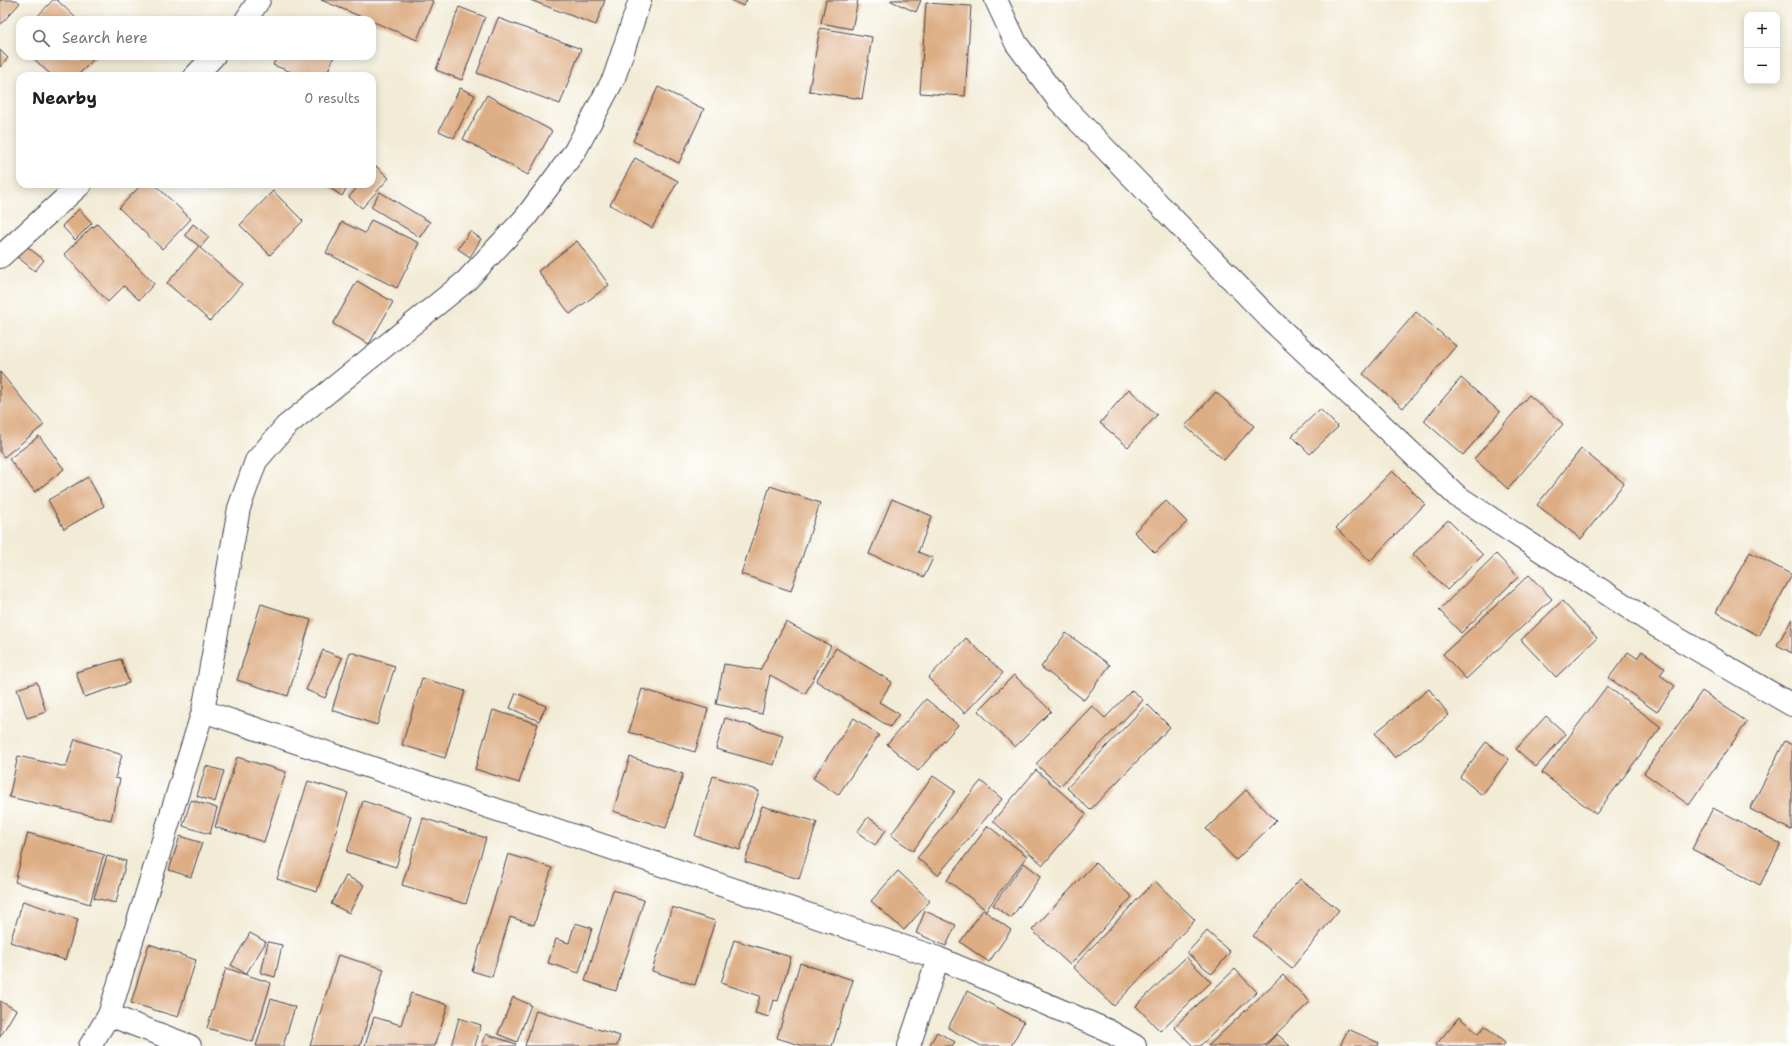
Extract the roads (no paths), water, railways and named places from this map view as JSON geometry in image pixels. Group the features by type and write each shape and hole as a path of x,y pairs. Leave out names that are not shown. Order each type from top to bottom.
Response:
{"street":[{"path":"249,16 259,0"},
{"path":"90,1046 109,1015 203,711 239,508 256,462 286,426 466,281 525,218 575,151 610,84 640,0"},
{"path":"996,0 1016,43 1059,101 1270,319 1457,496 1658,627 1792,705"},
{"path":"199,72 210,60"},
{"path":"0,257 77,188"},
{"path":"203,711 938,958 1107,1030 1136,1046"},
{"path":"910,1046 938,958"},
{"path":"109,1015 190,1046"}]}
